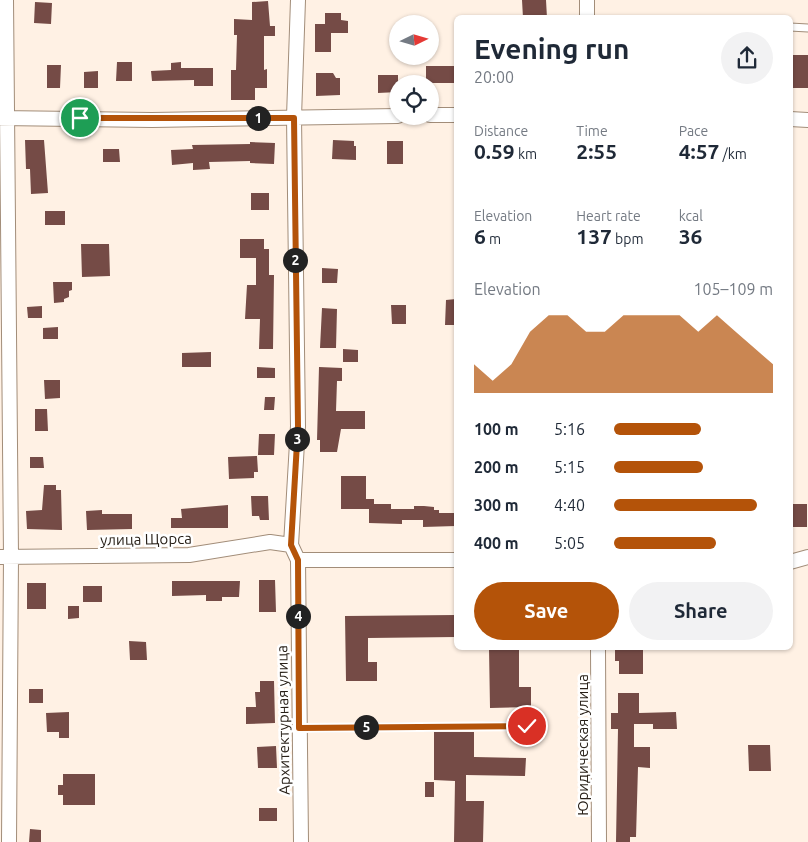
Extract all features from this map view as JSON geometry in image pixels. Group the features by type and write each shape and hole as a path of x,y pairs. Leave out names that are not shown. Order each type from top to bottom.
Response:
{"street":[{"path":"6,0 4,118 9,842"},
{"name":"Архитектурная улица","path":"298,0 294,118 298,426 291,545 298,560 301,842"},
{"path":"587,0 587,15"},
{"path":"439,116 454,115"},
{"path":"4,118 152,120 389,116"},
{"path":"793,119 808,120"},
{"name":"улица Щорса","path":"6,557 189,555 270,542 291,545"},
{"path":"793,561 808,557"},
{"path":"298,560 454,560"},
{"name":"Юридическая улица","path":"598,650 599,842"}],"lane":[{"path":"793,27 808,28"},
{"path":"299,728 527,726"}],"building":[{"path":"522,0 546,0 547,15 523,15"},
{"path":"268,1 270,26 275,26 275,36 264,36 264,70 267,69 267,88 255,88 255,100 231,100 231,70 236,70 237,35 234,35 234,19 252,20 252,2"},
{"path":"35,2 52,3 51,24 34,23"},
{"path":"325,13 341,13 341,20 348,21 348,33 331,33 331,52 315,52 315,24 325,24"},
{"path":"793,55 808,55 808,88 793,88"},
{"path":"117,62 132,62 132,81 116,81"},
{"path":"181,62 181,68 213,68 213,86 194,86 194,80 152,81 151,71 171,70 171,63"},
{"path":"47,65 61,65 60,88 47,88"},
{"path":"426,66 454,66 454,83 439,83 439,75 426,75"},
{"path":"98,71 98,88 84,88 84,72"},
{"path":"316,73 333,73 336,78 340,78 340,95 316,96"},
{"path":"378,75 389,75 389,92 378,93"},
{"path":"25,140 44,140 48,193 31,194 30,169 26,169"},
{"path":"333,140 354,141 356,160 332,159"},
{"path":"387,141 403,141 403,164 387,164"},
{"path":"250,142 275,143 274,164 250,163 250,161 209,162 210,169 193,170 193,163 172,165 171,150 193,149 192,145 250,144"},
{"path":"103,149 119,149 120,162 103,162"},
{"path":"251,193 269,193 269,210 251,210"},
{"path":"45,211 65,211 65,225 45,225"},
{"path":"240,239 264,239 264,249 269,249 269,275 274,275 273,349 259,349 260,319 245,319 247,285 256,285 256,258 240,258"},
{"path":"81,244 109,244 110,276 82,277"},
{"path":"322,268 338,269 337,283 322,283"},
{"path":"53,282 72,282 72,290 69,291 69,297 64,299 64,302 54,303"},
{"path":"454,299 454,325 445,325 446,300"},
{"path":"391,305 406,305 406,324 392,324"},
{"path":"42,306 42,318 28,318 27,307"},
{"path":"322,308 337,309 336,348 320,348"},
{"path":"58,327 58,339 43,339 43,328"},
{"path":"343,349 358,350 358,362 343,362"},
{"path":"211,352 211,367 182,367 182,353"},
{"path":"257,367 275,368 275,378 257,378"},
{"path":"319,367 342,368 342,381 337,381 336,411 365,411 365,429 341,429 337,452 320,452 320,440 317,440"},
{"path":"44,380 60,380 60,398 45,399"},
{"path":"265,397 275,397 274,410 264,410"},
{"path":"35,409 47,409 48,431 35,431"},
{"path":"259,434 275,434 274,455 258,455"},
{"path":"257,456 258,472 254,472 254,478 229,479 228,457"},
{"path":"30,457 43,457 44,468 30,468"},
{"path":"341,476 366,476 366,499 374,499 374,504 391,504 391,509 414,509 414,506 434,507 434,510 439,510 439,513 454,513 454,526 423,527 423,520 402,520 402,524 369,523 369,509 341,509"},
{"path":"44,485 56,485 56,490 61,490 62,530 27,529 26,511 42,510"},
{"path":"251,496 268,496 269,520 260,520 259,516 252,516"},
{"path":"793,504 807,504 807,527 793,527"},
{"path":"228,505 228,528 171,528 171,518 182,518 181,509"},
{"path":"102,510 102,514 132,514 132,529 87,530 86,511"},
{"path":"259,580 275,580 276,612 259,612"},
{"path":"172,581 240,581 239,597 222,597 222,601 206,601 206,595 172,596"},
{"path":"27,583 46,583 46,609 27,609"},
{"path":"83,586 102,586 102,602 83,602"},
{"path":"68,606 79,606 79,618 68,619"},
{"path":"454,615 454,637 368,638 368,662 377,662 377,681 346,681 345,616"},
{"path":"129,641 146,642 147,660 130,660"},
{"path":"489,650 519,650 519,687 531,687 531,707 490,708"},
{"path":"615,650 643,650 643,674 619,674 619,661 615,661"},
{"path":"260,681 274,681 275,723 246,724 246,707 256,707 255,692 260,692"},
{"path":"29,689 43,689 43,703 29,703"},
{"path":"618,693 639,693 639,713 676,712 677,729 653,729 653,724 634,724 634,747 650,747 650,768 638,767 636,837 630,837 630,842 616,842 618,729 611,729 611,713 618,713"},
{"path":"69,712 69,738 59,738 59,732 47,732 46,713"},
{"path":"434,732 474,732 474,757 526,758 525,776 466,775 466,801 484,801 483,842 454,842 455,781 434,780"},
{"path":"748,745 770,745 771,771 749,771"},
{"path":"276,746 277,768 258,768 257,747"},
{"path":"63,774 95,774 95,805 63,805 63,795 58,795 58,785 63,785"},
{"path":"425,782 434,782 434,797 425,797"},
{"path":"259,808 277,808 277,821 259,821"},
{"path":"30,829 41,830 41,842 29,842"}],"route":[{"path":"80,118 152,120 294,118 295,334 298,426 291,545 298,560 299,728 527,726"}]}
